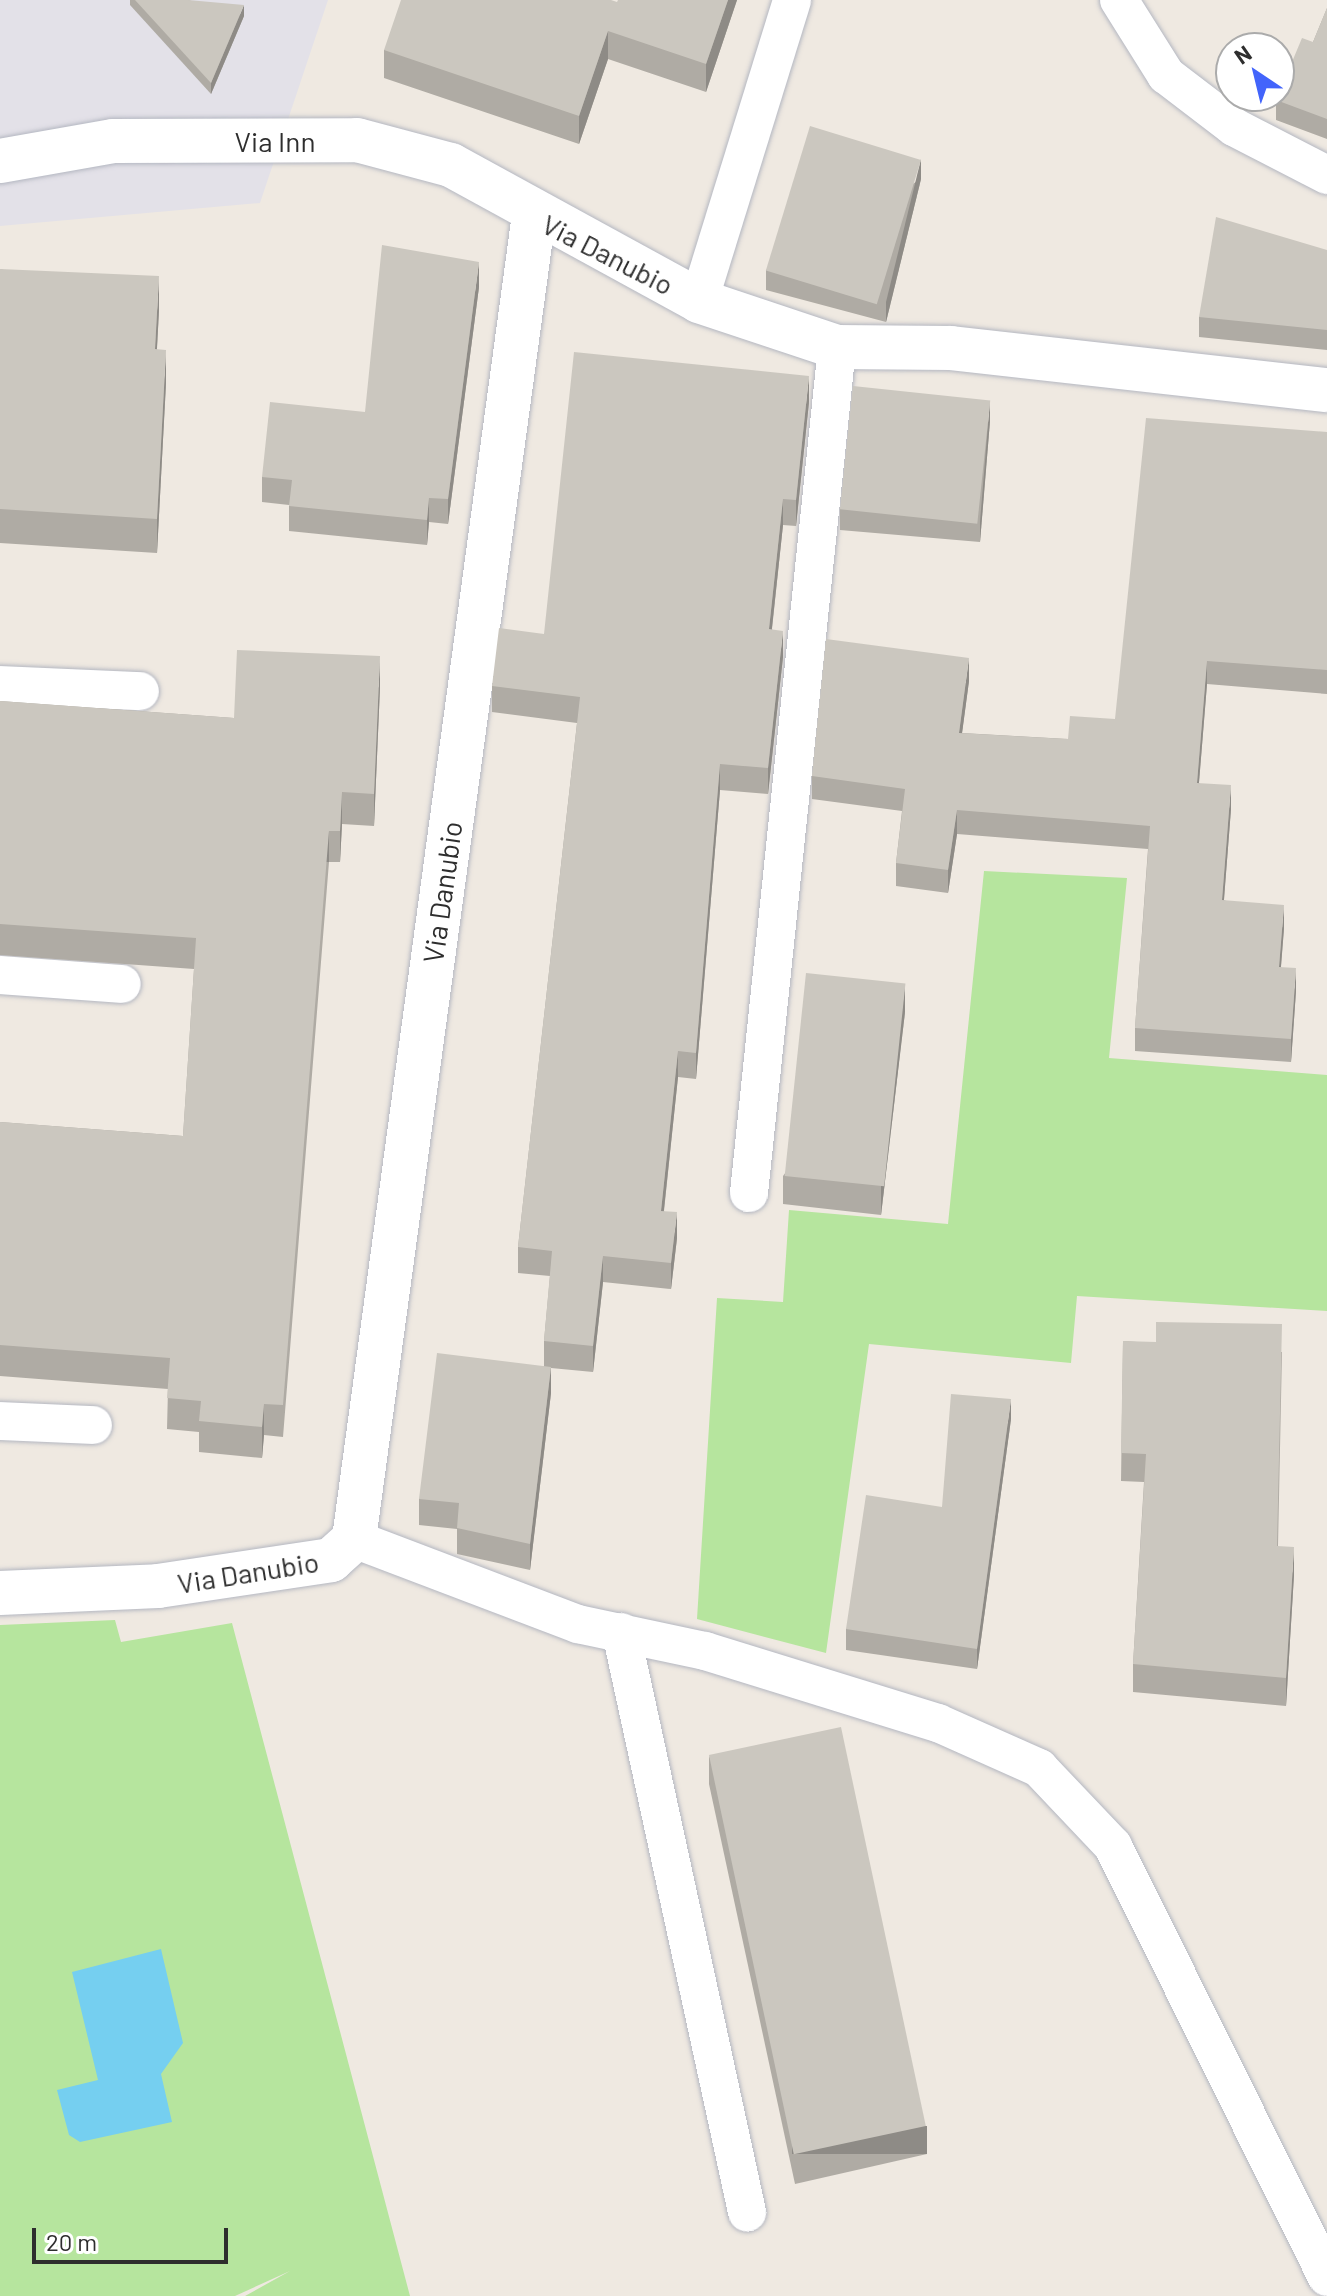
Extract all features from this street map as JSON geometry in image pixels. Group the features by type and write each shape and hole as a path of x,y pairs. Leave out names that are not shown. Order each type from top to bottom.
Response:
{"street":[{"name":"Via Inn","path":"0,161 113,141 357,140 451,165 534,214"},
{"name":"Via Danubio","path":"0,1593 158,1586 331,1560 354,1539 534,214 699,301 837,347 951,348 1327,390"}],"lane":[{"path":"699,301 792,0"},
{"path":"1119,0 1166,75 1234,127 1327,175"},
{"path":"749,1193 837,347"},
{"path":"0,685 140,691"},
{"path":"0,975 122,984"},
{"path":"0,1421 93,1425"},
{"path":"354,1539 578,1624 621,1632 938,1723 1039,1768 1113,1846 1327,2277"},
{"path":"621,1632 747,2212"}],"shaded area":[{"path":"0,0 328,0 260,203 0,226"}],"green space":[{"path":"984,871 1127,878 1109,1058 1327,1075 1327,1311 1077,1296 1071,1363 869,1344 826,1653 697,1619 717,1298 783,1302 789,1210 948,1224"},
{"path":"115,1620 121,1642 232,1623 410,2296 245,2296 290,2271 235,2296 0,2296 0,1625"}],"water":[{"path":"161,1949 183,2043 161,2074 172,2122 80,2142 69,2135 57,2090 98,2080 72,1972"}],"building":[{"path":"135,0 188,0 244,5 211,83"},
{"path":"401,0 728,0 706,64 608,31 579,116 384,50"},
{"path":"1327,8 1327,119 1295,107 1295,55 1302,38 1313,42"},
{"path":"810,126 921,160 877,304 766,270"},
{"path":"1216,217 1327,250 1327,330 1199,317"},
{"path":"382,245 479,262 448,499 429,498 427,520 289,506 292,480 262,477 270,402 365,412"},
{"path":"0,269 159,276 155,349 166,350 157,519 0,509"},
{"path":"574,352 809,376 796,500 783,499 769,629 783,631 768,768 720,764 696,1053 678,1051 661,1211 677,1212 671,1263 603,1256 593,1346 544,1341 552,1251 518,1247 580,697 492,686 499,628 544,634"},
{"path":"853,386 990,400 977,524 840,509"},
{"path":"1146,418 1327,432 1327,670 1207,661 1197,783 1231,785 1222,900 1284,905 1279,967 1296,968 1291,1039 1135,1028 1150,826 957,810 948,870 896,863 905,789 812,776 826,639 969,658 959,733 1068,739 1070,716 1115,719"},
{"path":"237,650 380,656 374,794 342,792 340,831 329,831 283,1405 264,1404 262,1427 199,1421 201,1401 167,1398 170,1358 0,1345 0,1122 183,1136 196,938 0,924 0,701 234,718"},
{"path":"806,973 905,983 884,1186 785,1176"},
{"path":"1156,1322 1282,1324 1277,1546 1294,1547 1286,1678 1133,1664 1146,1454 1121,1453 1123,1341 1156,1342"},
{"path":"437,1353 551,1367 530,1544 457,1528 459,1503 419,1499"},
{"path":"951,1394 1011,1399 977,1649 846,1629 866,1495 942,1507"},
{"path":"841,1727 926,2126 794,2154 709,1755"}]}
